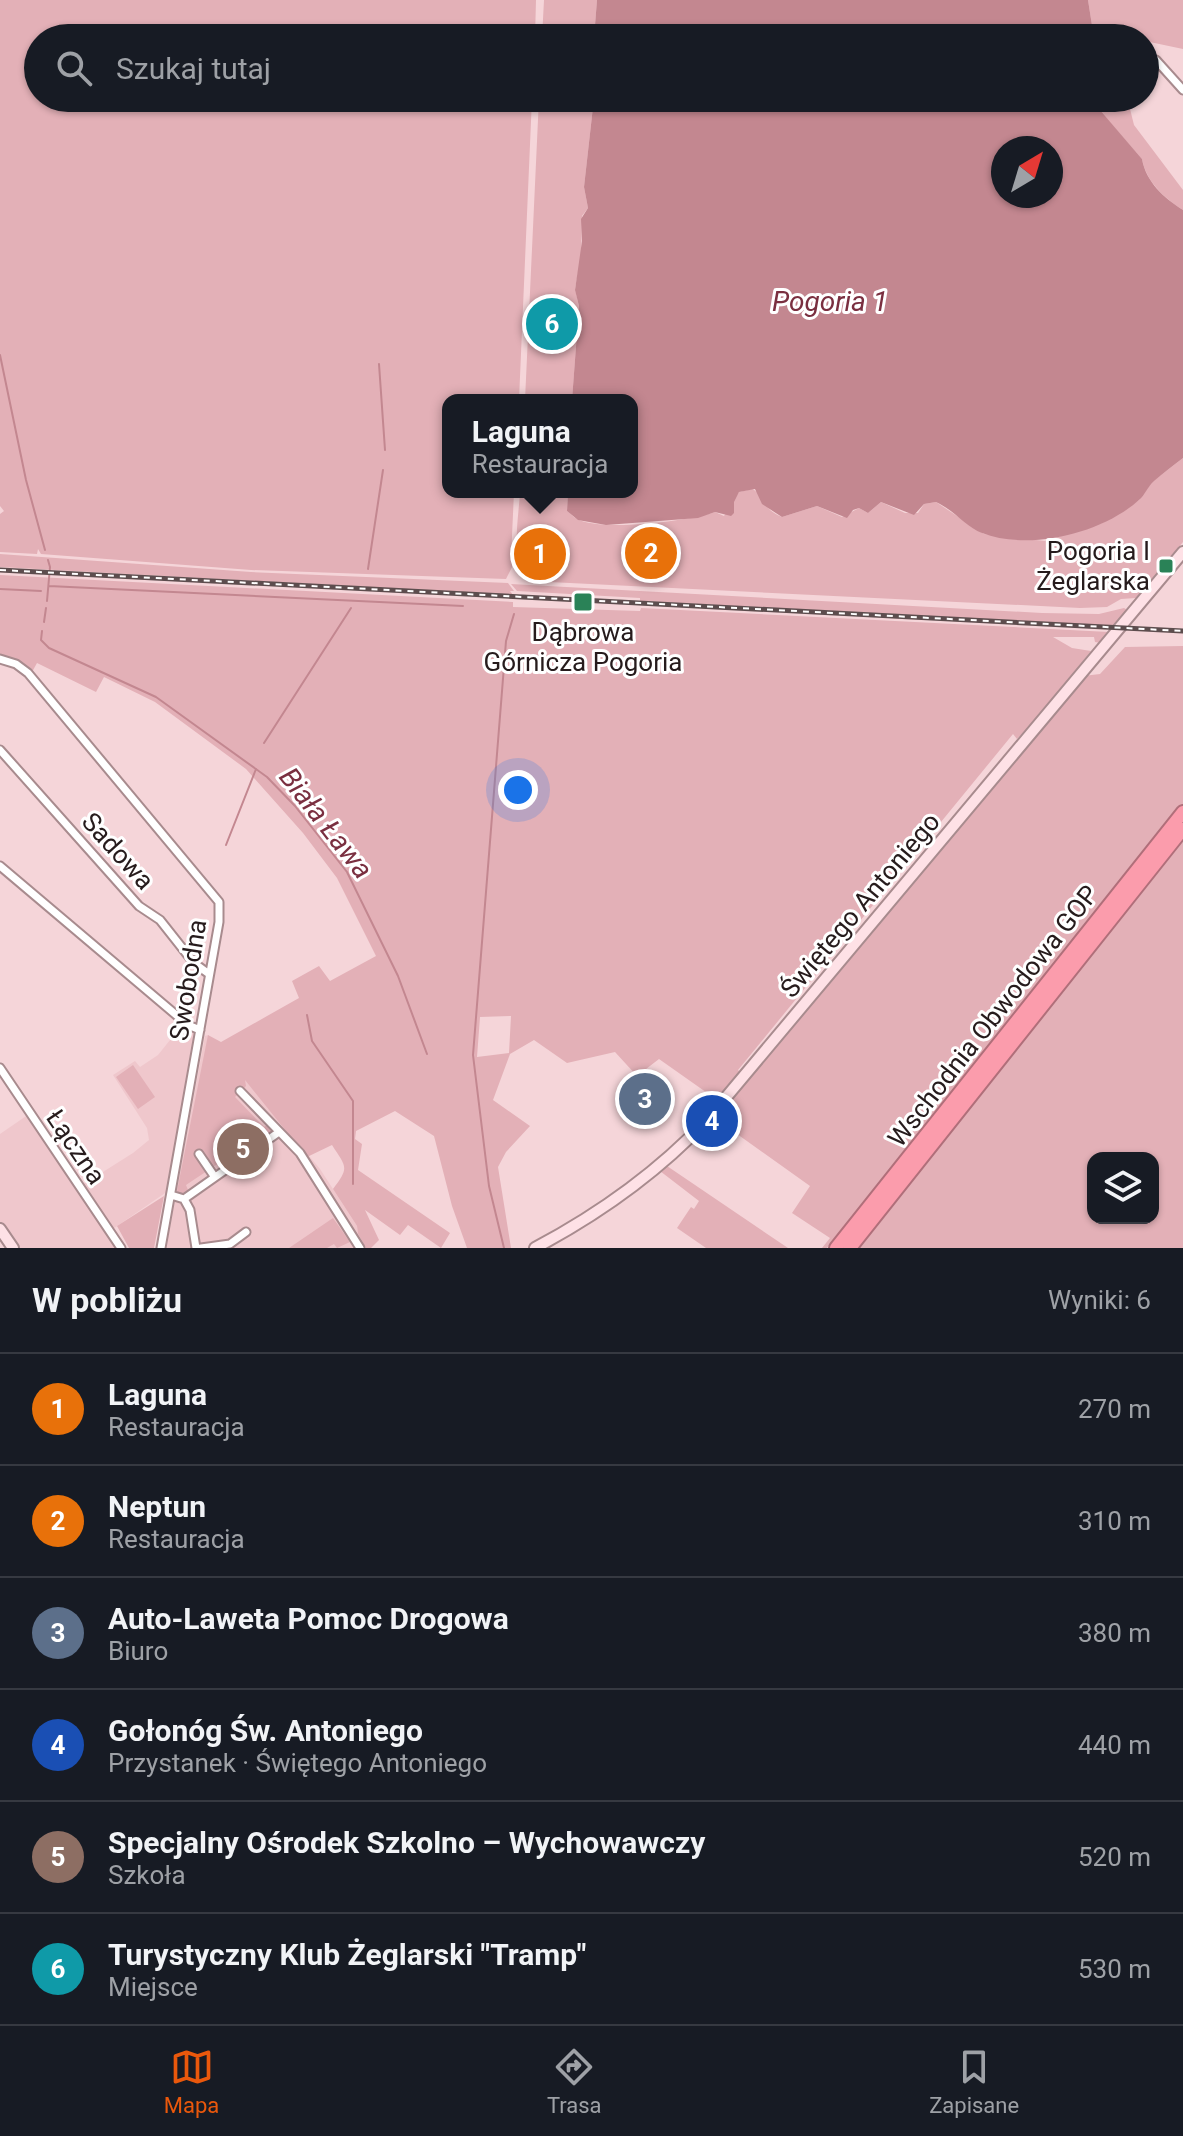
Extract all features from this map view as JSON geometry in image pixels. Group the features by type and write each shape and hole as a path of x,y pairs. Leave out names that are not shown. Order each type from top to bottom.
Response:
{"highway":[{"name":"Wschodnia Obwodowa GOP","path":"836,1248 1183,812"},
{"name":"Wschodnia Obwodowa GOP","path":"850,1248 1183,829"}],"street":[{"path":"1159,63 1183,90"},
{"name":"Świętego Antoniego","path":"535,1248 611,1204 701,1127 1183,552"},
{"name":"Swobodna","path":"0,659 16,664 28,673 217,898 220,915 161,1248"},
{"name":"Sadowa","path":"0,750 139,906 160,920 194,963 209,974"},
{"path":"0,866 188,1025 200,1030"},
{"name":"Łączna","path":"0,1068 121,1248"},
{"path":"240,1091 300,1153 360,1248"},
{"path":"184,1199 279,1132"},
{"path":"199,1154 214,1176"},
{"path":"171,1195 184,1199 192,1215 198,1248 230,1244 246,1232"},
{"path":"0,1229 13,1248"}],"shaded area":[{"path":"0,0 536,0 535,24 24,24 24,112 531,112 519,394 442,394 442,498 514,498 513,565 506,579 251,570 41,554 38,549 37,554 0,552 0,514 4,511 0,506"},
{"path":"544,0 597,0 595,24 543,24"},
{"path":"1088,0 1183,0 1183,49 1159,44 1159,24 1092,24"},
{"path":"538,112 592,112 584,187 588,208 582,216 581,256 575,289 579,306 572,394 525,394"},
{"path":"1101,112 1131,112 1134,125 1183,190 1183,210 1157,188 1147,175 1142,159"},
{"path":"1183,458 1183,542 1136,598 1121,599 1107,607 529,581 519,565 517,553 519,498 568,498 567,511 577,519 605,525 666,522 715,512 724,516 739,492 752,489 770,510 782,517 817,506 842,517 859,508 868,513 881,502 905,513 918,513 924,504 936,502 984,534 1045,541 1102,523 1139,500 1152,482"},
{"path":"0,554 251,572 508,583 514,591 510,591 513,595 0,567"},
{"path":"0,575 513,602 513,607 640,611 641,608 1109,632 1101,643 1095,642 1094,637 1053,637 1072,648 1091,651 1035,721 1017,739 1013,734 738,1070 742,1074 720,1102 659,1059 637,1076 615,1052 567,1063 534,1040 510,1054 493,1100 530,1126 506,1152 498,1167 511,1248 467,1248 452,1206 434,1136 395,1111 356,1131 355,1139 362,1144 358,1170 450,1233 441,1248 408,1225 400,1235 365,1210 379,1240 371,1248 366,1248 357,1226 333,1189 344,1167 332,1145 307,1157 245,1080 246,1086 235,1097 264,1127 268,1124 274,1132 268,1137 264,1133 186,1185 188,1190 182,1194 177,1191 208,1035 221,1042 299,998 292,981 319,966 330,981 376,956 337,878 303,833 246,769 155,702 104,677 96,692 37,663 32,672 21,662 0,656","holes":["511,1016 509,1053 477,1057 480,1017"]},
{"path":"511,584 1042,613 1099,614 1124,608 1129,611 1114,626 640,601 640,598 517,591"},
{"path":"1183,646 1183,804 827,1248 822,1248 830,1238 792,1213 810,1186 716,1119 1083,676 1100,674 1125,647"},
{"path":"1183,838 1183,1248 858,1248"},
{"path":"182,1025 197,1035 195,1046 191,1049 168,1191 107,1233 116,1248 17,1248 0,1223 0,1134 32,1112 81,1184 87,1182 149,1140 147,1128 113,1075 135,1061 140,1067 158,1055"},
{"path":"208,1035 320,1169 357,1226 366,1248 166,1248 205,1036"},
{"path":"133,1065 155,1097 138,1109 116,1077"},
{"path":"667,1166 788,1248 706,1248 677,1228 691,1207 694,1209 699,1201 660,1171"},
{"path":"164,1196 154,1248 129,1248 117,1226"},
{"path":"333,1218 350,1242 337,1248 334,1244 327,1248 289,1248"}],"water":[{"path":"597,0 1088,0 1092,24 595,24"},
{"name":"Pogoria 1","path":"592,112 1102,112 1142,159 1152,182 1183,210 1183,458 1123,512 1085,530 1042,539 1001,538 982,533 936,502 924,504 914,515 881,502 868,513 859,508 853,510 847,518 817,506 782,517 762,504 755,489 739,492 731,516 715,512 698,518 606,525 578,520 567,511 568,498 638,498 638,394 572,394 579,306 575,290 582,241 581,219 588,208 584,187"}],"waterway":[{"name":"Biała Ława","path":"0,355 26,480 45,550"},
{"path":"379,364 385,450"},
{"path":"368,569 383,470"},
{"name":"Biała Ława","path":"47,601 48,560"},
{"path":"49,586 463,606"},
{"path":"0,589 41,591"},
{"name":"Biała Ława","path":"44,622 46,608"},
{"path":"264,743 351,608"},
{"path":"504,1248 489,1186 473,1055 506,641 514,614"},
{"name":"Biała Ława","path":"42,631 41,640 49,648 156,697 267,777 295,806 347,872 398,976 427,1054"},
{"path":"226,845 256,769"},
{"path":"307,1015 312,1041 353,1101 353,1184"}],"railway":[{"path":"0,570 1183,631"}],"place":[{"name":"Turystyczny Klub Żeglarski \"Tramp\"","path":"552,324"},
{"name":"Neptun","path":"651,553"},
{"name":"Laguna","path":"540,554"},
{"name":"Pogoria I Żeglarska","path":"1166,566"},
{"name":"Dąbrowa Górnicza Pogoria","path":"583,602"},
{"name":"Auto-Laweta Pomoc Drogowa","path":"645,1099"},
{"name":"Gołonóg Św. Antoniego","path":"712,1121"},
{"name":"Specjalny Ośrodek Szkolno – Wychowawczy","path":"243,1149"}]}
